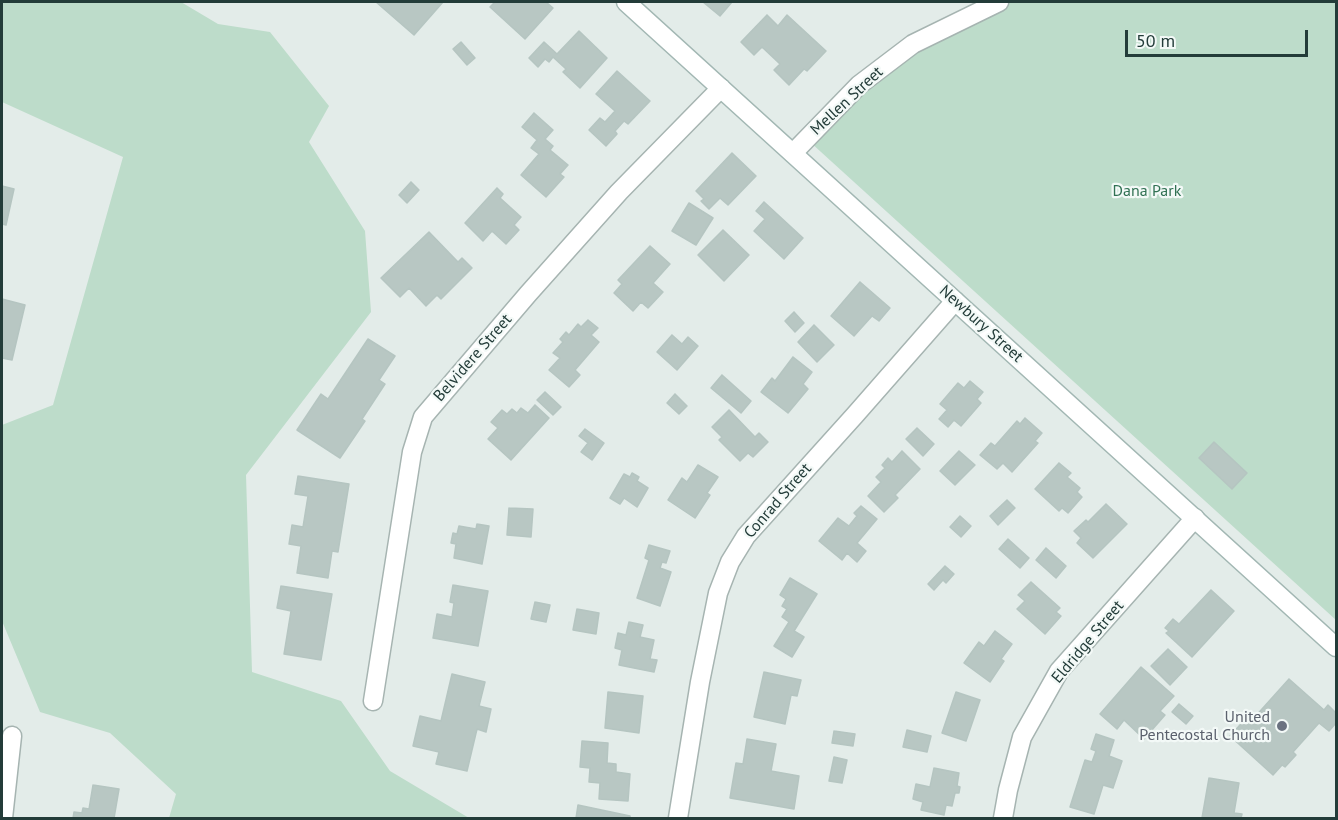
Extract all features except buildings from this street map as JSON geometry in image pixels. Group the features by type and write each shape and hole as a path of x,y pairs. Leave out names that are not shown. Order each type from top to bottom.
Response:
{"street":[{"name":"Newbury Street","path":"626,2 1336,647"},
{"name":"Mellen Street","path":"793,153 859,85 913,44 999,2"},
{"name":"Belvidere Street","path":"373,701 412,452 423,417 528,294 612,201 721,88"},
{"name":"Conrad Street","path":"678,819 700,682 718,593 730,562 746,536 955,301"},
{"name":"Eldridge Street","path":"1003,819 1022,737 1059,671 1195,518"},
{"path":"3,819 12,736"}],"green space":[{"path":"2,2 181,2 218,24 270,32 329,106 309,142 365,231 371,312 246,475 252,672 341,701 390,771 469,818 169,818 176,794 110,733 40,712 2,621 2,425 53,405 123,157 2,102"},
{"name":"Dana Park","path":"998,2 1336,2 1336,620 810,142 867,80"}],"place":[{"name":"United Pentecostal Church","path":"1282,726"}]}
